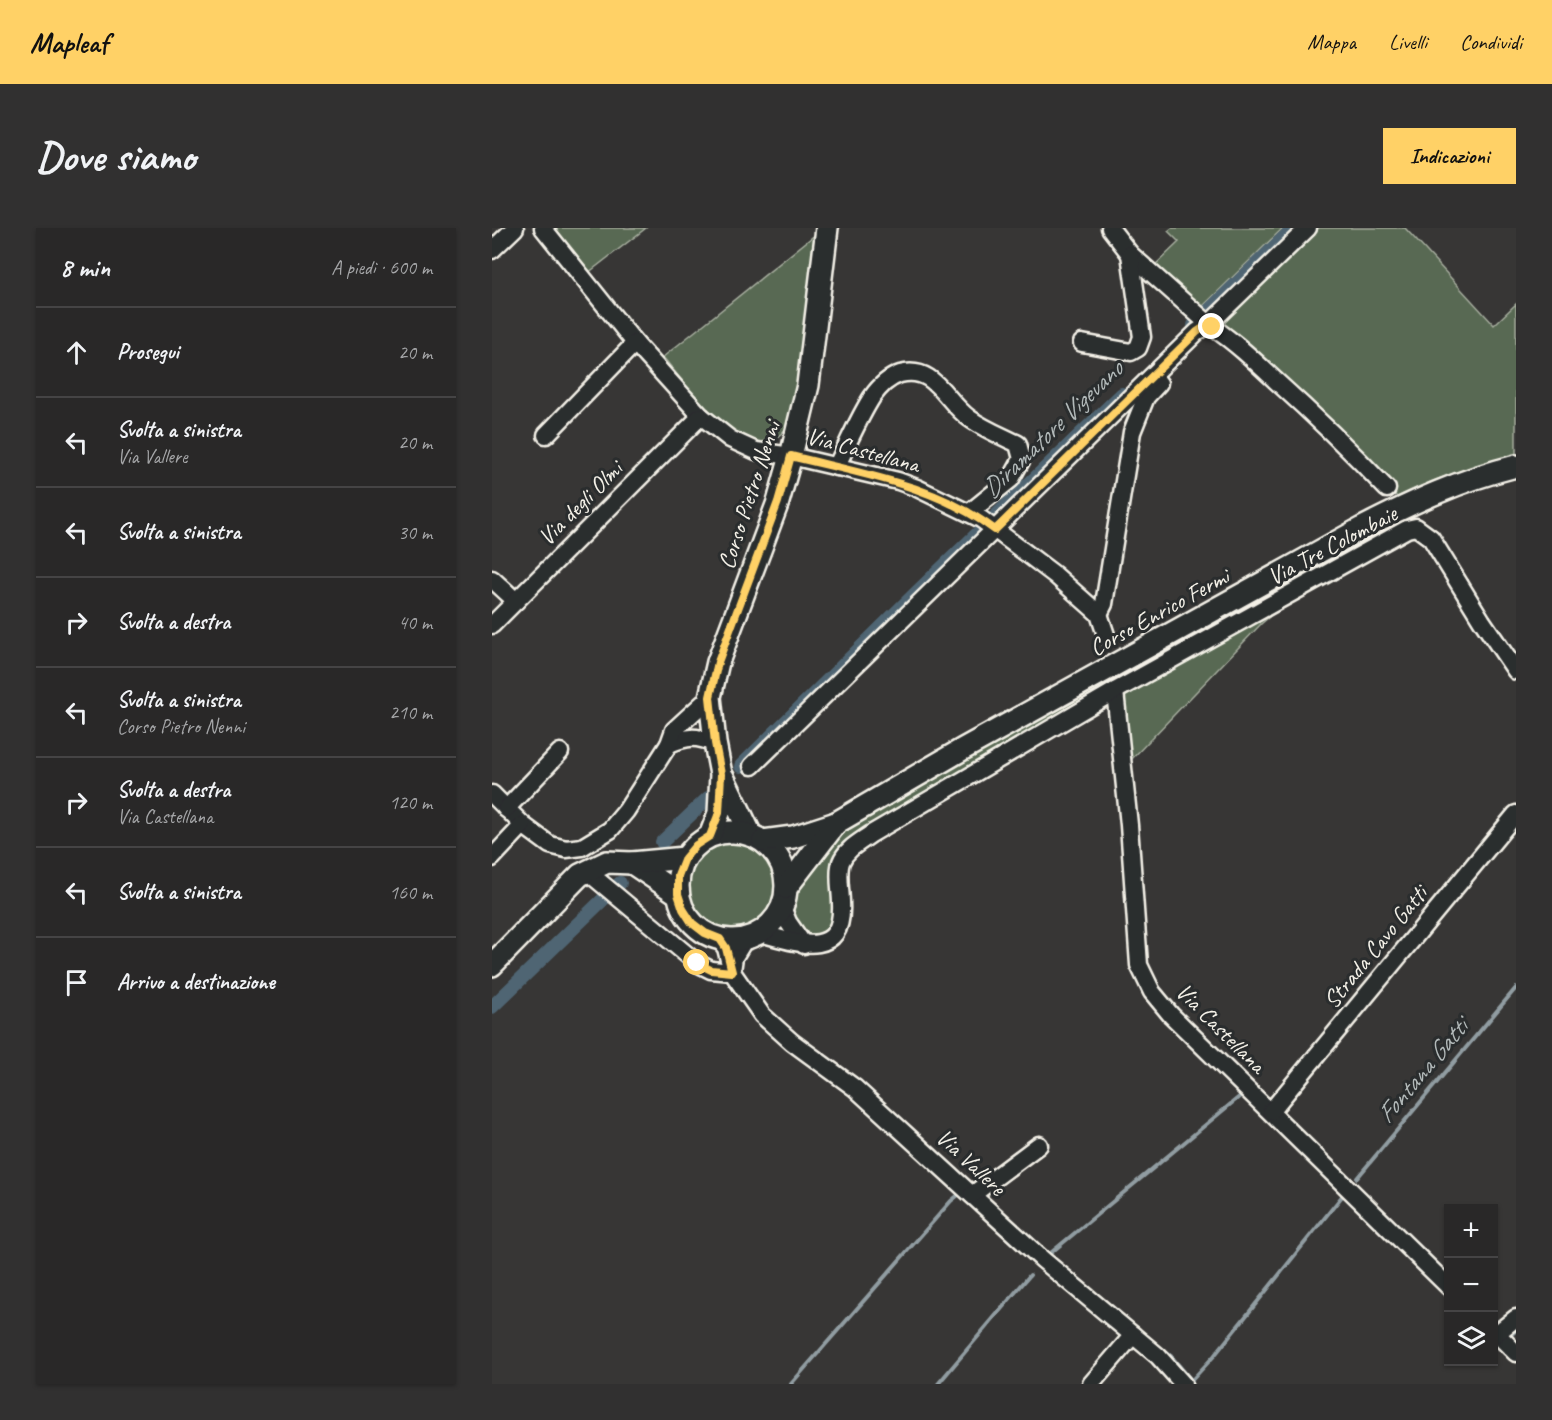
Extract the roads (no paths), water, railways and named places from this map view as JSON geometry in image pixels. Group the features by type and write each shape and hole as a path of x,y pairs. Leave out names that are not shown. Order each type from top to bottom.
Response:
{"main road":[{"name":"Corso Pietro Nenni","path":"710,836 719,813 721,774 710,697 718,662 778,502 791,456 808,385 827,228"},
{"name":"Corso Enrico Fermi","path":"757,838 793,837 836,823 963,749 1362,528 1420,498 1468,480 1516,466"},
{"name":"Corso Pietro Nenni","path":"721,774 757,838"},
{"name":"Corso Enrico Fermi","path":"784,898 836,823"},
{"path":"730,831 757,838 773,850 781,862 785,875 784,898 774,921 753,936 732,940 720,939 705,933 692,923 683,909 678,894 678,876 685,858 696,845 710,836 730,831"},
{"path":"492,965 580,875 607,862 632,863 685,858"},
{"path":"632,863 678,894"}],"street":[{"path":"492,250 515,228"},
{"name":"Via Castellana","path":"543,228 635,343 701,416 730,439 756,451 791,456 917,488 975,516 1054,575 1099,614"},
{"path":"1110,228 1130,254 1226,336 1329,429 1387,489"},
{"path":"752,766 1206,321 1308,228"},
{"path":"1082,343 1131,352 1138,348 1142,337 1130,254"},
{"path":"1106,635 1099,614 1104,604 1132,432 1146,397 1206,321"},
{"path":"546,435 635,343"},
{"path":"836,467 872,397 881,386 892,377 903,373 920,372 933,380 955,407 969,418 1018,444 1022,459 1011,479 975,516"},
{"name":"Via degli Olmi","path":"492,625 701,416"},
{"name":"Via Tre Colombaie","path":"1115,691 1397,534 1416,527 1431,538 1516,671"},
{"path":"492,579 516,601"},
{"path":"599,882 697,963 711,970 732,972 734,957 753,936 804,945 826,941 836,933 842,916 842,862 849,850 871,834 1115,691"},
{"name":"Via Castellana","path":"1115,691 1129,825 1139,965 1152,992 1171,1015 1444,1282"},
{"path":"492,794 523,825 550,845 566,849 582,847 610,830 626,811 669,744 674,730 710,697"},
{"path":"669,744 689,737 698,737 715,743"},
{"path":"506,808 560,752"},
{"name":"Strada Cavo Gatti","path":"1271,1111 1516,814"},
{"path":"492,858 523,825"},
{"path":"784,898 788,922 804,945"},
{"name":"Via Vallere","path":"720,939 726,948 732,972 762,1015 792,1042 855,1088 1043,1260 1158,1356 1183,1384"},
{"path":"972,1195 1039,1144"},
{"path":"1498,1331 1516,1318"},
{"path":"1091,1384 1133,1335"},
{"path":"1498,1336 1516,1353"}],"waterway":[{"name":"Diramatore Vigevano","path":"1194,325 1294,228"},
{"name":"Diramatore Vigevano","path":"741,766 1122,394"},
{"name":"Diramatore Vigevano","path":"662,842 708,798"},
{"name":"Diramatore Vigevano","path":"492,1007 620,883"},
{"name":"Fontana Gatti","path":"1357,1178 1516,988"},
{"path":"1047,1256 1244,1093"},
{"path":"791,1384 951,1201 962,1192"},
{"name":"Fontana Gatti","path":"1191,1381 1214,1356 1343,1195"},
{"path":"938,1384 1030,1275"},
{"path":"1511,1335 1516,1330"},
{"path":"1162,1349 1192,1381"}]}
